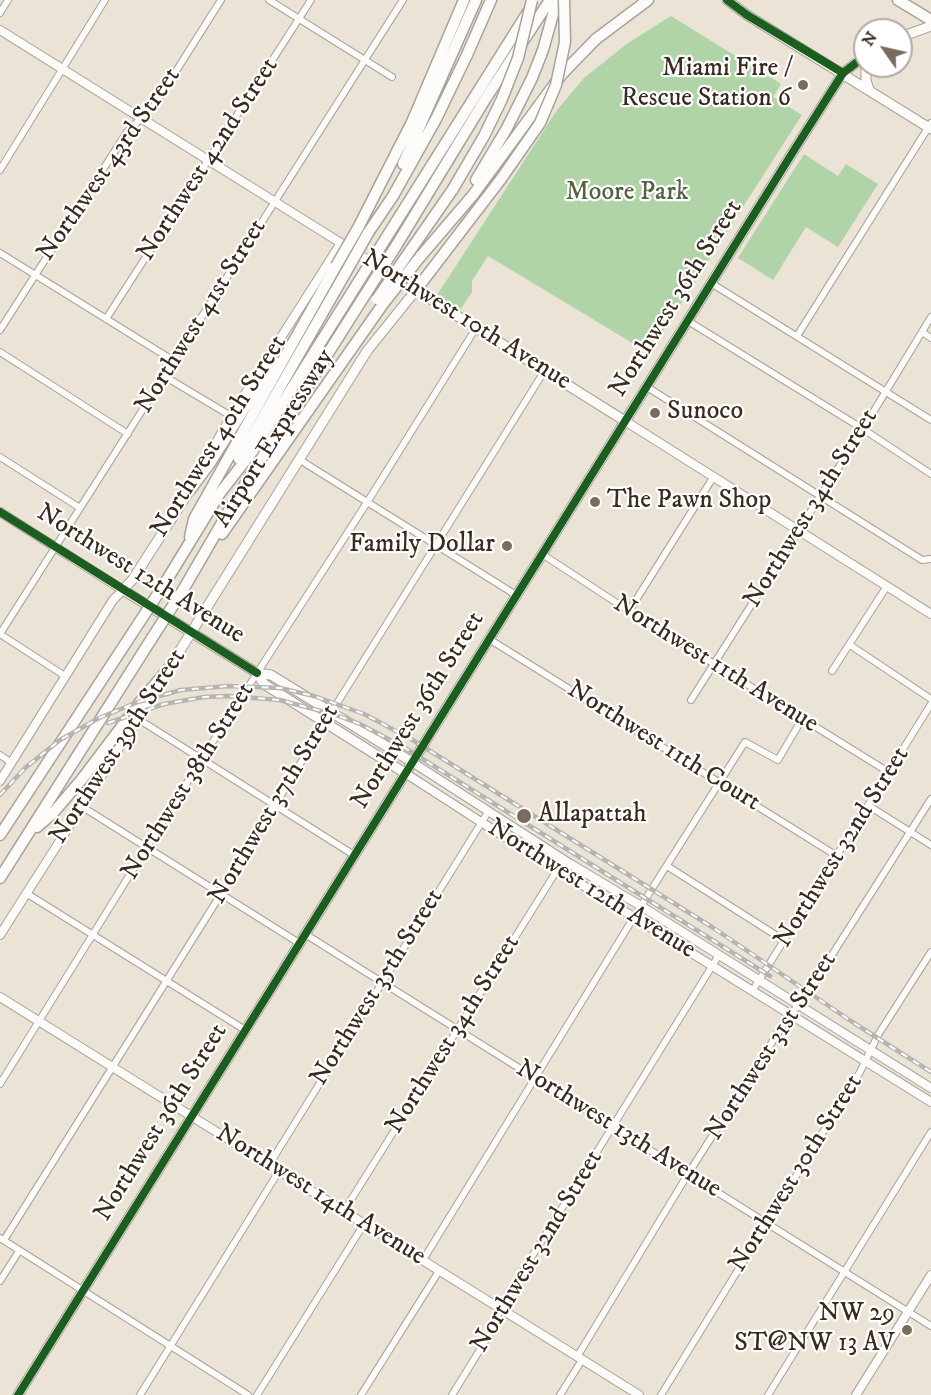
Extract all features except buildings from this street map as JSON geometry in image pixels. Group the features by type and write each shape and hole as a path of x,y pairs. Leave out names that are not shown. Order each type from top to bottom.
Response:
{"highway":[{"path":"187,549 194,519 358,228 400,147 464,0"},
{"path":"220,493 368,233 415,140 476,0"},
{"path":"368,233 393,196 436,118 491,0"},
{"path":"199,566 352,350 380,302 415,254 484,136 502,99 518,58 534,0"},
{"name":"Airport Expressway","path":"0,836 187,549 220,493 252,452 534,0"},
{"name":"Airport Expressway","path":"0,878 199,566 234,502 396,246 486,98 550,0"},
{"path":"446,225 482,172 525,94 543,50 558,0"},
{"path":"416,290 537,129 556,85 565,42 564,0"},
{"path":"415,254 446,225 487,177 535,108 562,74 597,39 648,0"},
{"path":"900,1 929,24"},
{"path":"189,490 210,463 321,291"},
{"path":"28,835 53,813 75,788 169,668"}],"main road":[{"path":"727,0 768,28 930,126"},
{"path":"913,32 929,24"},
{"name":"Northwest 10th Avenue","path":"0,30 931,614"},
{"name":"Northwest 36th Street","path":"18,1395 711,282 843,73 853,65"},
{"path":"866,78 869,90"},
{"name":"Northwest 40th Street","path":"0,781 113,600 133,579 189,490 231,416 341,243"},
{"name":"Northwest 39th Street","path":"0,935 138,719 367,351 416,290"},
{"name":"Northwest 12th Avenue","path":"0,512 258,673 271,675 412,762 488,812 931,1088"},
{"name":"Northwest 12th Avenue","path":"258,673 264,684 326,724 931,1102"},
{"name":"Northwest 14th Avenue","path":"0,997 639,1395"},
{"path":"897,1081 913,1085 931,1095"},
{"path":"856,1395 931,1275"}],"street":[{"path":"0,13 8,0"},
{"path":"0,170 105,0"},
{"name":"Northwest 43rd Street","path":"0,330 127,132 154,106 221,0"},
{"path":"268,0 392,77"},
{"name":"Northwest 42nd Street","path":"106,319 311,0"},
{"name":"Northwest 41st Street","path":"0,634 403,0"},
{"path":"797,336 930,126"},
{"path":"0,253 174,361"},
{"path":"711,282 931,420"},
{"name":"Northwest 34th Street","path":"691,700 863,429 931,317"},
{"path":"688,321 863,429 931,474"},
{"name":"Northwest 38th Street","path":"0,1084 201,760 476,328"},
{"path":"922,332 931,338"},
{"path":"0,352 128,434"},
{"name":"Northwest 37th Street","path":"2,1239 221,894 545,370"},
{"path":"164,376 231,416"},
{"path":"647,387 922,560 931,559"},
{"path":"0,457 80,508"},
{"path":"300,460 516,595"},
{"path":"629,611 714,476"},
{"name":"Northwest 11th Avenue","path":"542,554 890,774"},
{"path":"832,671 887,586"},
{"path":"0,634 65,676"},
{"name":"Northwest 11th Court","path":"489,639 837,856"},
{"path":"850,645 931,699"},
{"name":"Northwest 32nd Street","path":"753,990 890,774 931,704"},
{"path":"138,719 354,855"},
{"path":"423,1260 634,917 745,742 778,760 802,719"},
{"path":"0,755 12,762"},
{"name":"Northwest 31st Street","path":"560,1395 579,1358 688,1174 791,1014 811,988 931,799"},
{"name":"Northwest 13th Avenue","path":"81,806 221,894 381,982 931,1326"},
{"path":"869,806 931,845"},
{"name":"Northwest 35th Street","path":"269,1165 488,812"},
{"name":"Northwest 34th Street","path":"344,1211 564,859"},
{"path":"667,866 785,941"},
{"path":"26,893 245,1030"},
{"name":"Northwest 30th Street","path":"661,1395 866,1061 878,1035 931,952"},
{"name":"Northwest 32nd Street","path":"452,1395 494,1327 500,1308 718,955"},
{"path":"768,1395 931,1132"},
{"path":"140,1395 279,1171"},
{"path":"257,1395 364,1224"},
{"path":"2,1239 248,1395"},
{"path":"0,1281 19,1251"},
{"path":"361,1395 440,1271"}],"green space":[{"name":"Moore Park","path":"671,16 781,84 773,97 802,115 649,353 488,256 472,281 472,292 460,310 437,295 557,110 584,78 628,43"},
{"path":"804,154 838,176 846,164 878,184 838,247 806,227 773,280 738,258"}],"railway":[{"path":"0,795 25,768 60,740 99,718 138,702 181,690 228,686 280,688 314,696 364,714 411,739 712,927 931,1072"},
{"path":"108,723 164,704 204,697 228,696 280,700 360,724 405,748 770,976"}],"cycle path":[{"path":"727,0 747,15 843,73"},
{"path":"18,1395 796,147 843,73 853,65"},
{"path":"0,512 257,673"}],"place":[{"name":"Miami Fire / Rescue Station 6","path":"803,85"},
{"name":"Sunoco","path":"655,413"},
{"name":"The Pawn Shop","path":"595,502"},
{"name":"Family Dollar","path":"507,546"},
{"name":"Allapattah","path":"524,816"},
{"name":"NW 29 ST@NW 13 AV","path":"907,1330"}]}
